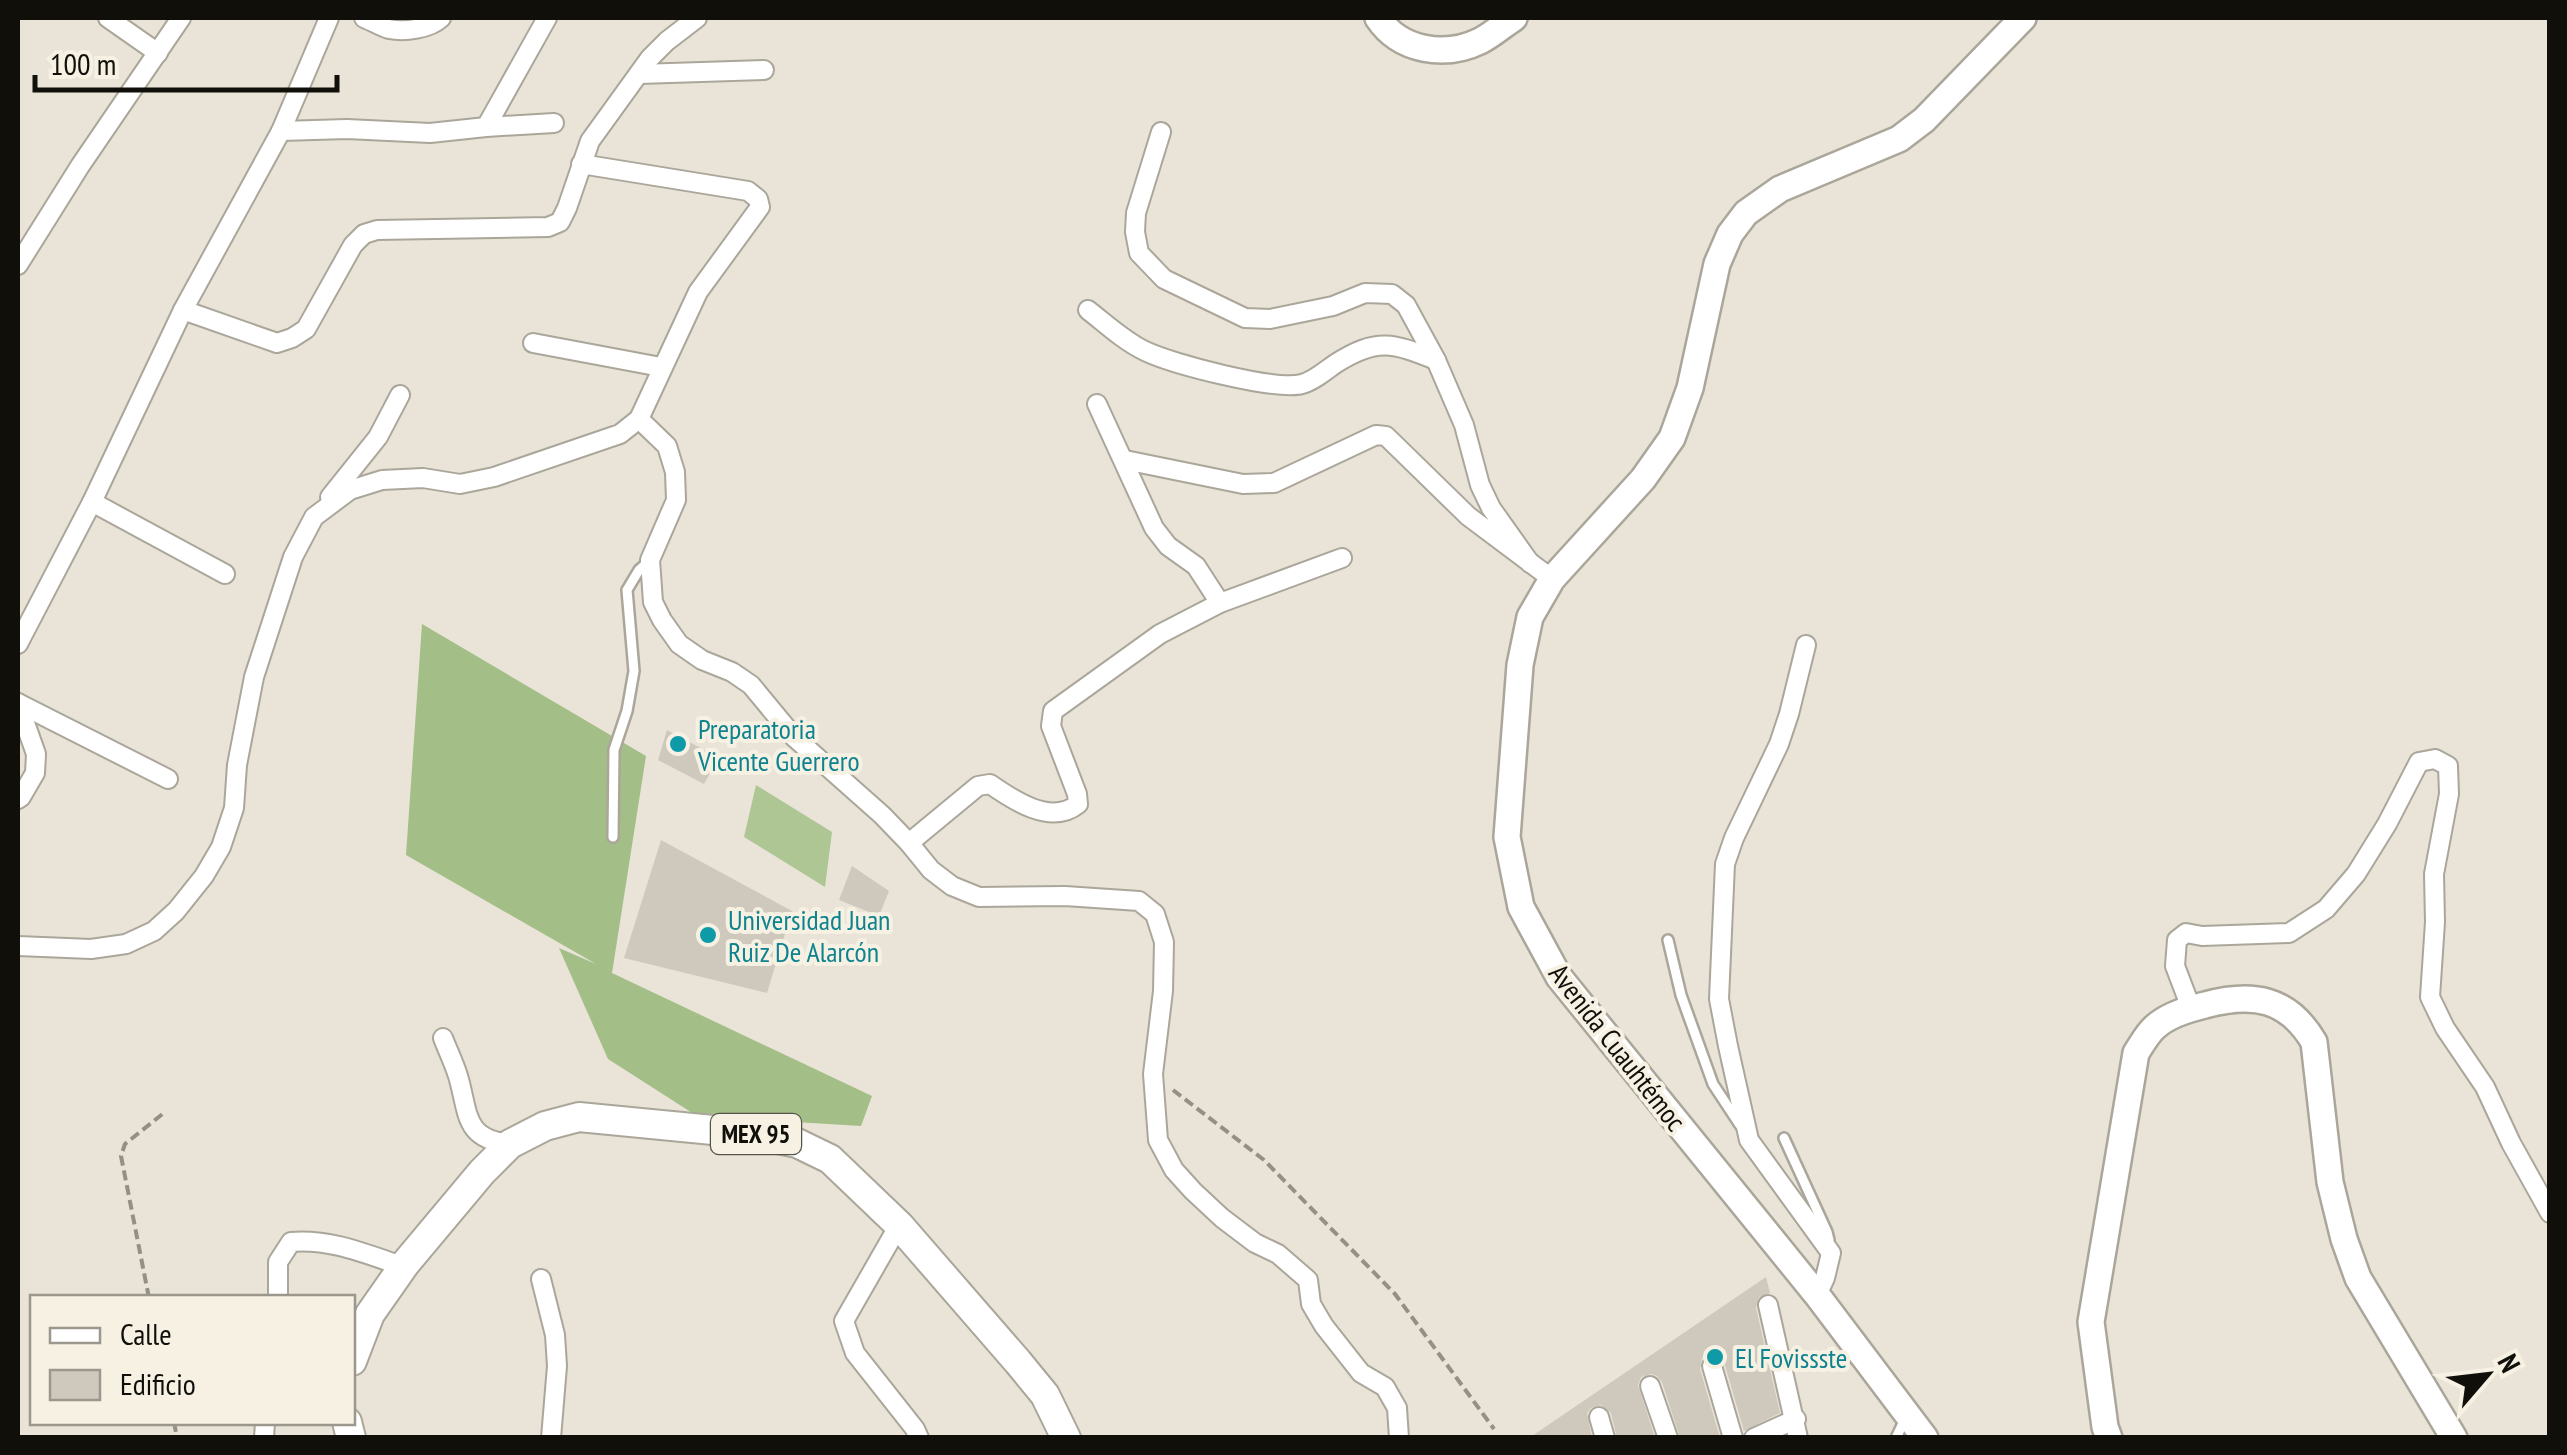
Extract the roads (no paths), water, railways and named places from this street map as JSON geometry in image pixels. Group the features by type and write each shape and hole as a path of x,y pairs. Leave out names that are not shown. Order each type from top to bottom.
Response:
{"main road":[{"path":"1378,18 1414,48 1447,51 1479,41 1514,18"},
{"name":"Avenida Cuauhtémoc","path":"1925,1438 1901,1426 1818,1295 1558,977 1521,906 1507,837 1520,665 1530,617 1552,579 1643,479 1672,438 1690,388 1717,264 1730,234 1746,212 1780,189 1900,139 1924,120 2024,18"},
{"path":"2109,1438 2091,1322 2136,1052 2152,1029 2165,1019 2226,999 2256,998 2287,1009 2304,1025 2314,1042 2330,1182 2344,1240 2358,1278 2454,1438"},
{"name":"MEX 95","path":"355,1354 370,1314 405,1264 510,1144 546,1126 579,1117 769,1136 798,1143 830,1159 899,1226 1045,1396 1066,1438"}],"street":[{"path":"108,18 158,54"},
{"path":"18,265 180,18"},
{"path":"18,644 92,502 183,310 281,131 329,18"},
{"path":"364,18 389,29 433,25 440,18"},
{"path":"486,127 548,18"},
{"path":"183,310 277,343 306,328 353,245 364,234 377,230 548,227 560,222 590,141 650,58 697,18"},
{"path":"640,74 764,70"},
{"path":"281,131 430,133 554,123"},
{"path":"1160,132 1136,213 1139,253 1164,279 1245,318 1270,319 1333,306 1364,293 1392,294 1406,305 1436,360 1464,425 1480,485 1530,563"},
{"path":"314,516 350,490 382,480 423,478 460,484 494,478 620,434 638,419 698,292 760,207 748,191 581,164"},
{"path":"1088,310 1141,350 1171,362 1278,386 1305,384 1347,356 1372,346 1396,344 1436,360"},
{"path":"532,343 661,368"},
{"path":"18,946 91,949 126,944 154,932 204,876 222,847 234,808 237,765 254,677 293,556 314,516 378,437 400,395"},
{"path":"1098,404 1154,528 1168,546 1196,566 1220,603"},
{"path":"638,419 666,446 675,472 676,500 650,560 654,602 679,644 751,684 794,737 952,886 979,898 1065,896 1139,901 1156,914 1164,942 1164,991 1153,1074 1158,1140 1174,1170 1222,1218 1255,1243 1278,1254 1308,1280 1311,1304 1324,1326 1361,1373 1386,1387 1397,1408 1399,1438"},
{"path":"1125,460 1243,484 1274,483 1376,435 1386,436 1468,516 1552,579"},
{"path":"92,502 225,574"},
{"path":"909,843 984,783 1022,806 1070,811 1078,804 1077,794 1051,726 1053,710 1160,634 1220,603 1342,558"},
{"path":"1806,645 1779,744 1725,864 1720,999 1749,1140 1831,1253 1818,1295"},
{"path":"18,703 168,779"},
{"path":"18,703 36,754 35,773 19,798"},
{"path":"2191,1008 2176,966 2178,940 2186,933 2289,933 2326,910 2356,874 2419,762 2435,758 2448,766 2449,794 2434,874 2430,997 2445,1028 2485,1087 2511,1144 2550,1213"},
{"path":"443,1038 475,1133 493,1142 510,1144"},
{"path":"899,1226 844,1321 855,1353 919,1438"},
{"path":"278,1295 278,1262 291,1242 311,1240 340,1245 405,1264"},
{"path":"541,1279 556,1350 551,1438"},
{"path":"1754,1438 1797,1428 1768,1305"},
{"path":"1712,1366 1732,1438"},
{"path":"1650,1386 1668,1438"},
{"path":"1599,1417 1604,1438"}],"lane":[{"path":"613,837 614,750 634,672 628,590 650,560"},
{"path":"1668,940 1681,995 1713,1084 1749,1140"},
{"path":"1784,1138 1827,1232 1831,1253"}],"place":[{"name":"Preparatoria Vicente Guerrero","path":"678,744"},
{"name":"Universidad Juan Ruiz De Alarcón","path":"708,935"},
{"name":"El Fovissste","path":"1715,1357"}]}
